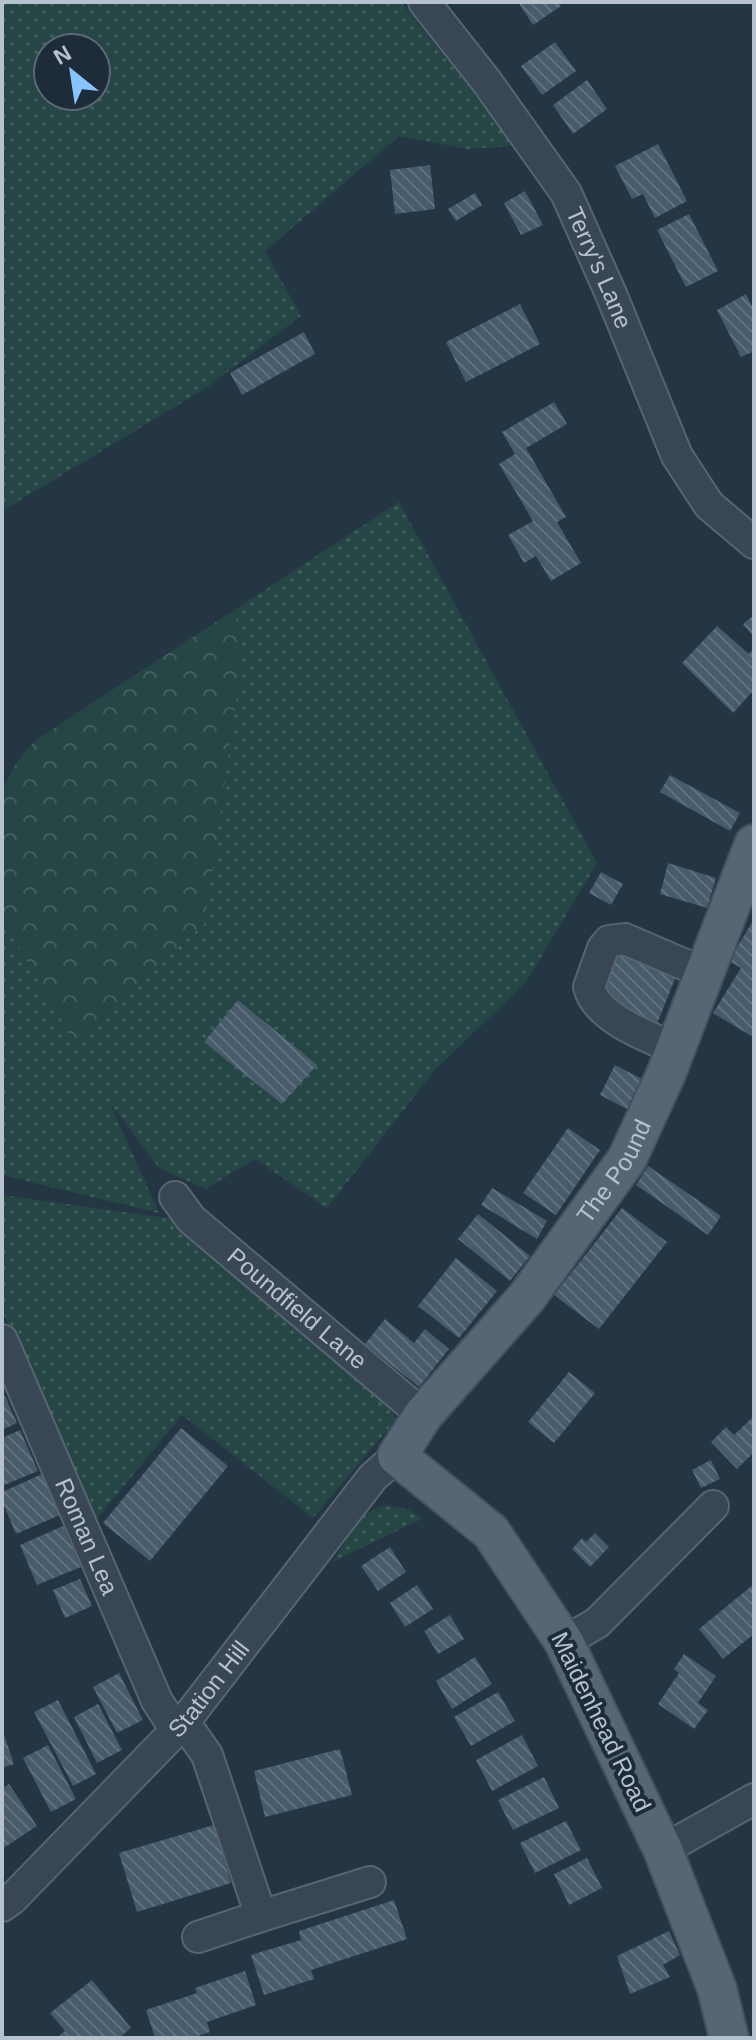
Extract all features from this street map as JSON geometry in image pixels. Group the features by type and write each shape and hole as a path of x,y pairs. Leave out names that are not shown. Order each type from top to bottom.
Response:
{"main road":[{"name":"The Pound","path":"397,1456 423,1415 527,1297 627,1159 676,1049 754,844"},
{"name":"Maidenhead Road","path":"397,1456 491,1532 564,1642 663,1850 717,1989 729,2038"}],"street":[{"name":"Terry's Lane","path":"424,2 487,82 566,193 677,456 709,505 754,543"},
{"path":"676,1049 621,1022 596,1004 589,987 603,948 609,941 625,939 704,973"},
{"name":"Poundfield Lane","path":"175,1197 191,1219 423,1415"},
{"name":"Roman Lea","path":"2,1340 157,1701 207,1755 261,1916"},
{"name":"Station Hill","path":"2,1906 180,1726 373,1477 397,1456"},
{"path":"564,1642 597,1623 713,1506"},
{"path":"663,1850 754,1799"},
{"path":"198,1937 370,1882"}],"green space":[{"path":"2,2 401,2 516,146 468,149 399,136 265,251 301,316 206,388 2,511"},
{"path":"399,502 597,863 526,982 434,1071 327,1208 255,1159 206,1189 159,1168 110,1103 159,1213 2,1175 2,918 73,1040 243,654 234,610"},
{"path":"234,610 243,654 205,923 73,1041 2,918 2,793 16,764 36,740"},
{"path":"2,1195 174,1219 390,1406 396,1420 313,1518 182,1415 92,1525 2,1310"},
{"path":"380,1506 402,1508 422,1519 332,1562 364,1515"}],"building":[{"path":"518,2 558,2 561,6 533,25"},
{"path":"555,42 576,71 542,95 521,66"},
{"path":"587,80 607,109 573,134 553,105"},
{"path":"658,144 687,201 655,218 643,194 632,199 615,166"},
{"path":"430,165 435,209 395,214 390,170"},
{"path":"525,191 543,225 521,235 504,203"},
{"path":"475,193 482,205 456,221 448,209"},
{"path":"689,214 718,271 686,287 657,230"},
{"path":"746,294 754,310 754,351 741,357 717,310"},
{"path":"520,304 540,344 466,382 446,342"},
{"path":"304,332 315,354 242,395 230,373"},
{"path":"554,402 567,424 526,448 566,517 557,522 581,563 551,581 536,556 524,563 508,535 533,521 499,464 515,454 502,432"},
{"path":"754,615 754,637 743,624"},
{"path":"717,626 749,654 754,648 754,690 733,713 682,663"},
{"path":"670,775 740,813 730,831 660,792"},
{"path":"668,863 716,878 707,908 660,894"},
{"path":"601,872 623,884 611,905 589,893"},
{"path":"754,919 753,1037 713,1013 741,968 729,961"},
{"path":"618,950 677,974 655,1029 622,1016 627,1006 600,995"},
{"path":"238,1000 317,1065 282,1104 204,1042"},
{"path":"615,1065 644,1080 629,1110 600,1095"},
{"path":"568,1128 600,1150 556,1215 523,1193"},
{"path":"648,1166 721,1216 708,1235 636,1185"},
{"path":"492,1188 547,1221 537,1239 481,1205"},
{"path":"622,1208 667,1242 599,1329 554,1295"},
{"path":"478,1214 530,1256 510,1281 458,1239"},
{"path":"456,1258 497,1291 459,1338 418,1306"},
{"path":"385,1319 414,1343 425,1329 449,1349 419,1387 365,1344"},
{"path":"569,1372 595,1393 554,1443 528,1422"},
{"path":"5,1396 17,1423 2,1430 2,1397"},
{"path":"752,1418 754,1452 737,1469 711,1442 726,1427 734,1435"},
{"path":"181,1428 228,1466 150,1561 103,1523"},
{"path":"20,1430 38,1471 2,1486 2,1438"},
{"path":"711,1460 720,1479 701,1488 692,1470"},
{"path":"42,1474 60,1515 16,1534 2,1501 2,1492"},
{"path":"63,1526 81,1567 37,1585 20,1545"},
{"path":"595,1533 609,1547 590,1567 572,1549 582,1538 586,1542"},
{"path":"390,1547 406,1572 378,1591 361,1566"},
{"path":"80,1579 92,1606 65,1618 53,1590"},
{"path":"754,1584 754,1634 723,1659 699,1629"},
{"path":"417,1585 433,1609 405,1627 390,1603"},
{"path":"450,1615 464,1639 438,1654 424,1631"},
{"path":"684,1654 716,1676 698,1703 708,1710 694,1729 658,1704 679,1673 674,1669"},
{"path":"475,1657 492,1684 452,1709 436,1681"},
{"path":"119,1673 143,1720 117,1733 93,1687"},
{"path":"498,1692 515,1721 471,1746 454,1717"},
{"path":"58,1700 96,1774 73,1786 34,1712"},
{"path":"98,1704 122,1750 97,1763 74,1717"},
{"path":"2,1729 14,1764 2,1768"},
{"path":"522,1735 538,1766 492,1791 476,1760"},
{"path":"48,1745 76,1799 51,1812 23,1758"},
{"path":"340,1749 352,1795 265,1817 254,1771"},
{"path":"544,1777 559,1808 513,1830 498,1800"},
{"path":"9,1784 37,1826 2,1849 2,1789"},
{"path":"566,1821 581,1850 535,1873 520,1843"},
{"path":"214,1825 231,1883 137,1912 119,1853"},
{"path":"587,1858 602,1888 569,1905 554,1874"},
{"path":"394,1900 407,1939 311,1970 314,1979 264,1995 251,1955 301,1940 299,1931"},
{"path":"669,1931 680,1955 663,1965 670,1977 630,1994 617,1956"},
{"path":"245,1971 256,2005 207,2022 210,2032 192,2038 155,2038 146,2010 197,1993 195,1988"},
{"path":"92,1980 131,2028 119,2038 56,2038 65,2031 50,2013"}]}
